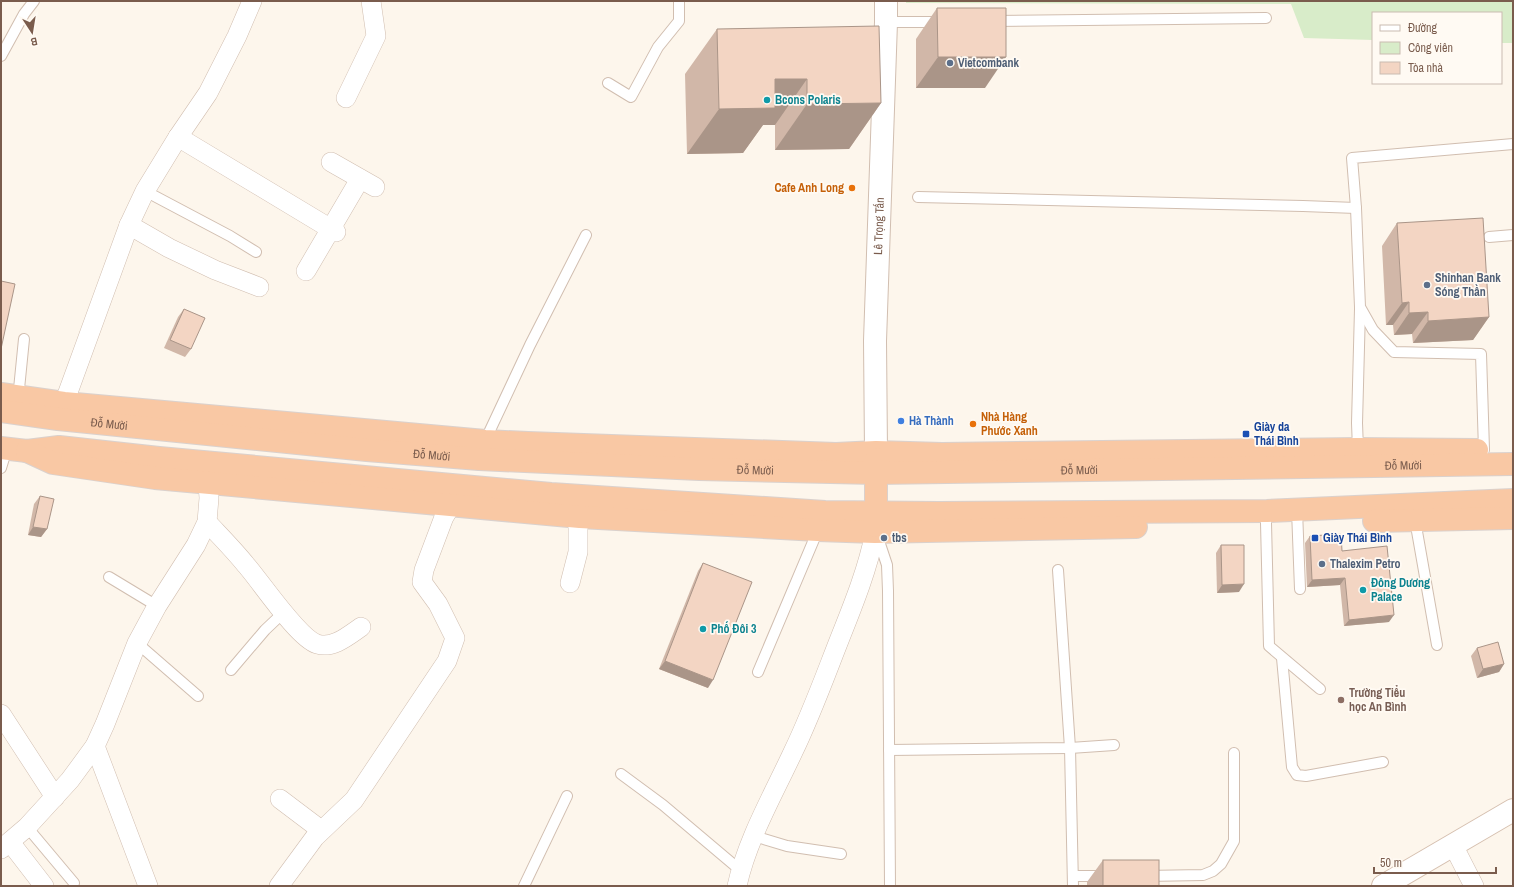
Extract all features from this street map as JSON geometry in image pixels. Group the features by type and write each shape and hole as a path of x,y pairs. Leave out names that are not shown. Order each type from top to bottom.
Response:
{"highway":[{"name":"Đỗ Mười","path":"8,403 367,450 479,459 699,469 876,462 1513,464"},
{"name":"Đỗ Mười","path":"61,411 485,441 836,454 876,462 942,454 1358,449 1513,450"},
{"path":"9,454 59,447 160,458 551,494 825,512 876,522"},
{"path":"9,454 53,463 155,478 448,506 580,517 818,530 947,513 1297,517 1415,520 1513,518"},
{"path":"876,462 876,522"},
{"path":"1297,517 1513,500"}],"street":[{"path":"61,411 100,308 129,224 145,191 178,137 208,94 237,36 252,1"},
{"path":"346,98 376,36 370,1"},
{"name":"Lê Trọng Tấn","path":"876,462 875,341 886,12"},
{"path":"178,137 334,231"},
{"path":"306,271 367,183 331,162"},
{"path":"129,224 170,248 215,270 259,287"},
{"path":"44,886 6,845 27,827 55,797 70,780 95,746 137,642 157,606 196,545 207,522 209,498 208,483"},
{"path":"279,886 321,830 354,800 447,661 455,638 438,604 422,582 424,570 448,506"},
{"path":"570,583 578,552 578,523 580,517"},
{"path":"207,522 246,565 305,637 316,644 328,645 340,641 361,627"},
{"path":"738,878 754,836 820,690 870,558 876,522"},
{"path":"1,714 55,797"},
{"path":"95,746 148,886"},
{"path":"280,799 321,830"},
{"path":"1383,886 1513,810"},
{"path":"1453,845 1474,886"}],"lane":[{"path":"608,83 631,97 658,47 679,21 679,1"},
{"path":"1,56 24,14 33,2"},
{"path":"886,12 949,21"},
{"path":"981,21 1266,18"},
{"path":"1358,449 1357,423 1360,307 1356,208 1352,158 1513,144"},
{"path":"145,191 230,236 256,252"},
{"path":"918,197 1356,208"},
{"path":"485,441 530,345 586,235"},
{"path":"1489,238 1513,235"},
{"path":"1360,307 1373,330 1394,352 1481,354 1484,450"},
{"path":"8,403 24,339"},
{"path":"1267,517 1269,646 1320,689"},
{"path":"1297,517 1300,590"},
{"path":"1415,520 1437,645"},
{"path":"876,522 887,565 890,886"},
{"path":"758,672 818,530"},
{"path":"1058,570 1070,748 1073,881 1111,876"},
{"path":"109,577 157,606"},
{"path":"231,670 265,630 284,612"},
{"path":"137,642 198,696"},
{"path":"1282,658 1292,767 1297,775 1306,776 1383,762"},
{"path":"889,750 1070,748 1114,745"},
{"path":"1134,876 1203,875 1213,871 1221,864 1234,841 1234,753"},
{"path":"621,774 663,805 738,878"},
{"path":"524,886 567,796"},
{"path":"27,827 74,883"},
{"path":"754,836 787,846 841,854"}],"green space":[{"path":"906,1 1513,1 1513,43 1502,43 1502,12 1372,12 1372,40 1304,38 1291,4 906,3"}],"building":[{"path":"937,8 1006,8 1006,57 938,57"},
{"path":"879,26 881,103 807,104 807,79 775,79 775,108 719,109 717,29"},
{"name":"Shinhan Bank Sóng Thần","path":"1483,218 1489,317 1428,321 1428,312 1409,313 1409,302 1402,303 1397,223"},
{"path":"1,281 15,284 1,349"},
{"path":"184,309 205,318 191,349 170,340"},
{"path":"40,496 54,499 47,529 33,527"},
{"path":"1341,534 1342,551 1387,546 1394,615 1349,620 1345,578 1312,580 1310,536"},
{"path":"1221,545 1244,545 1244,584 1222,585"},
{"name":"Phố Đôi 3","path":"703,563 752,582 713,680 665,661"},
{"path":"1498,642 1504,664 1483,669 1477,648"},
{"path":"1103,860 1159,860 1159,886 1103,886"}],"place":[{"name":"Vietcombank","path":"950,63"},
{"name":"Bcons Polaris","path":"767,100"},
{"name":"Cafe Anh Long","path":"852,188"},
{"name":"Shinhan Bank Sóng Thần","path":"1427,285"},
{"name":"Hà Thành","path":"901,421"},
{"name":"Nhà Hàng Phước Xanh","path":"973,424"},
{"name":"Giày da Thái Bình","path":"1246,434"},
{"name":"tbs","path":"884,538"},
{"name":"Giày Thái Bình","path":"1315,538"},
{"name":"Thalexim Petro","path":"1322,564"},
{"name":"Đông Dương Palace","path":"1363,590"},
{"name":"Phố Đôi 3","path":"703,629"},
{"name":"Trường Tiểu học An Bình","path":"1341,700"}]}
